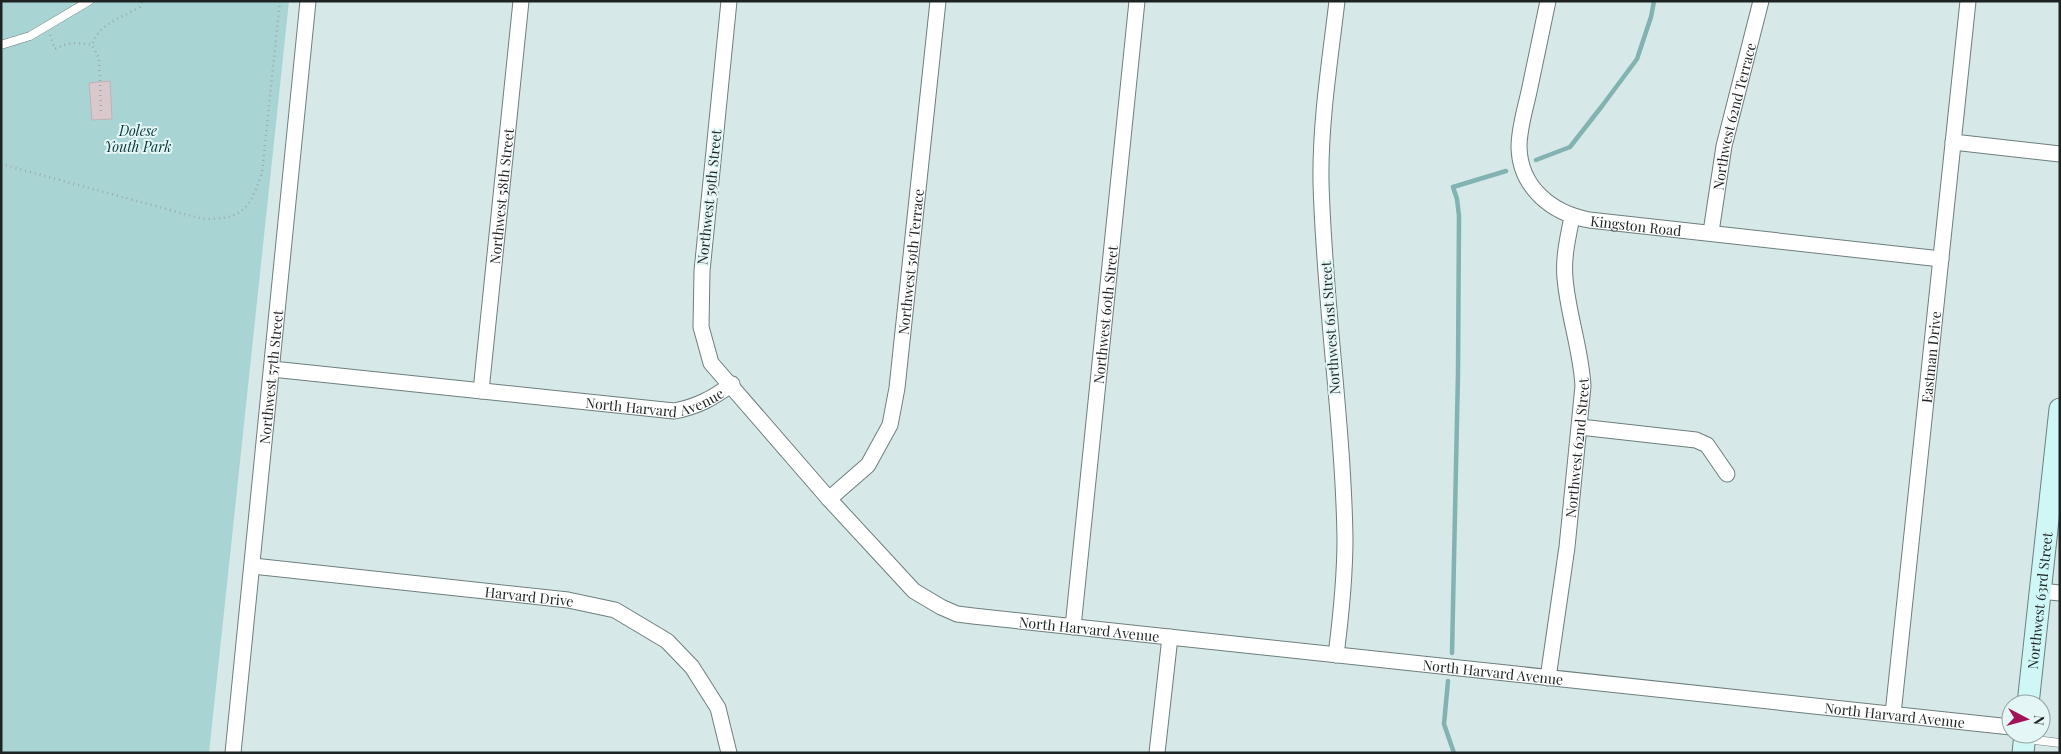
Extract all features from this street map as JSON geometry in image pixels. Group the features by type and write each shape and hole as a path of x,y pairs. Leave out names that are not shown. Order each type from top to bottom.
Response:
{"main road":[{"name":"Northwest 63rd Street","path":"2030,694 2050,592 2060,409"}],"street":[{"name":"Northwest 57th Street","path":"233,753 308,1"},
{"name":"Northwest 58th Street","path":"481,391 521,1"},
{"name":"Northwest 59th Street","path":"729,1 702,271 701,327 711,363 732,384"},
{"name":"Northwest 59th Terrace","path":"830,499 868,465 890,425 898,378 938,1"},
{"name":"Northwest 60th Street","path":"1072,627 1138,1"},
{"name":"Northwest 61st Street","path":"1336,655 1343,585 1344,530 1321,180 1322,140 1337,1"},
{"name":"Kingston Road","path":"1548,1 1522,126 1520,157 1523,172 1530,184 1548,204 1572,217 1941,258"},
{"name":"Northwest 62nd Terrace","path":"1711,232 1724,146 1761,1"},
{"name":"Eastman Drive","path":"1893,714 1968,1"},
{"path":"1953,142 2060,154"},
{"name":"Northwest 62nd Street","path":"1548,678 1567,547 1583,386 1582,365 1564,278 1567,242 1572,217"},
{"name":"North Harvard Avenue","path":"272,369 674,411 695,407 710,400 732,384 830,499 903,580 914,591 933,603 957,614 1893,714 2001,734"},
{"path":"1580,428 1696,440 1708,445 1727,474"},
{"name":"Harvard Drive","path":"253,566 568,600 615,610 667,641 692,667 718,708 729,753"},
{"path":"1156,753 1170,637"}],"lane":[{"path":"1,45 30,36 89,1"}],"path":[{"path":"92,45 99,31 140,6 142,1"},
{"path":"1,164 203,219 222,219 241,213 254,196 262,173 280,1"},
{"path":"47,26 55,49 66,43 78,42 92,45"},
{"path":"92,45 98,58 101,112"}],"green space":[{"name":"Dolese Youth Park","path":"1,1 289,1 209,753 1,753"}],"building":[{"path":"110,81 112,119 92,120 89,83"}],"waterway":[{"path":"1536,160 1570,147 1637,59 1651,17 1654,1"},
{"path":"1452,653 1458,373 1459,216 1453,187 1506,171"},
{"path":"1448,681 1444,724 1454,753"}]}
